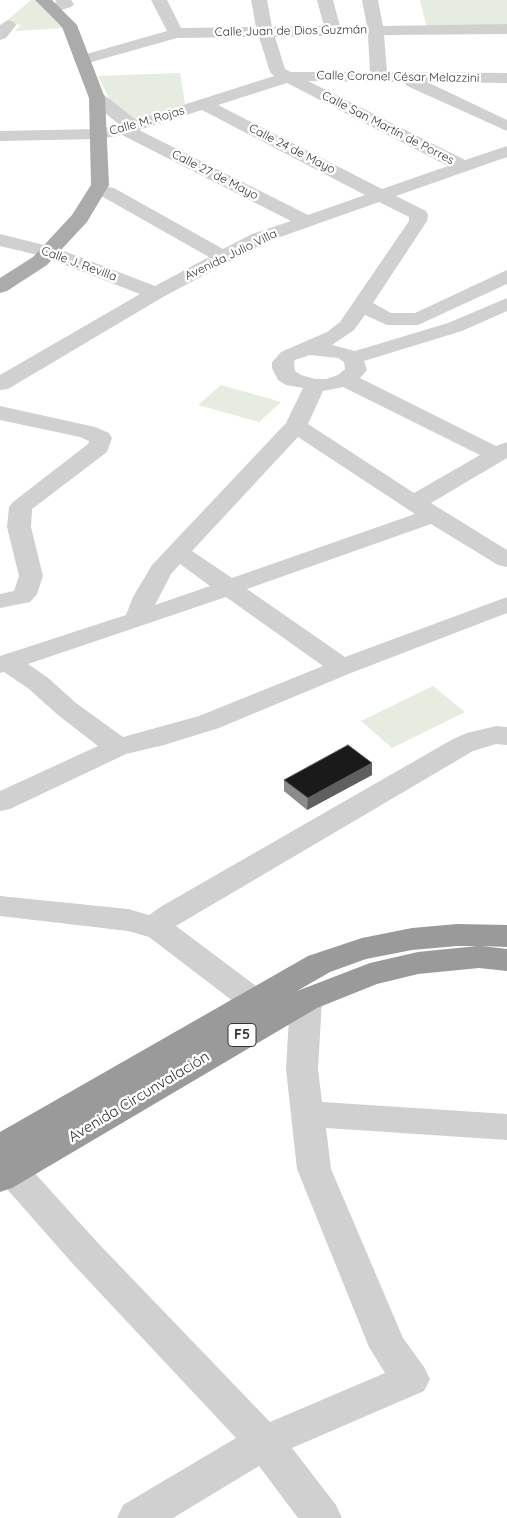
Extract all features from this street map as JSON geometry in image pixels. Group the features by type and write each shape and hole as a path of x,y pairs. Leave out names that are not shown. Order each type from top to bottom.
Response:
{"highway":[{"name":"Avenida Circunvalación","path":"3,1164 260,1010 319,964 362,949 412,939 457,935 507,936"},
{"name":"Avenida Circunvalación","path":"260,1010 306,1000 370,974 418,963 479,957 507,960"}],"main road":[{"path":"0,287 40,261 49,252 80,218 100,185 96,98 70,25 53,3"}],"street":[{"path":"159,0 176,33"},
{"path":"259,0 265,31 278,72 289,77"},
{"path":"325,0 333,30"},
{"path":"370,0 376,30 379,77"},
{"name":"Calle Juan de Dios Guzmán","path":"82,60 176,33 506,29"},
{"name":"Calle Coronel César Melazzini","path":"289,77 507,78"},
{"name":"Calle M. Rojas","path":"0,136 99,134 128,127 289,77"},
{"name":"Calle San Martín de Porres","path":"289,77 461,165"},
{"path":"413,77 413,82 507,126"},
{"name":"Calle 27 de Mayo","path":"96,98 128,127 306,221"},
{"name":"Calle 24 de Mayo","path":"204,104 419,215 418,221 362,306"},
{"name":"Avenida Julio Villa","path":"0,384 156,293 259,238 461,165 507,151"},
{"path":"97,190 108,192 224,258"},
{"name":"Calle J. Revilla","path":"0,240 49,252 156,293"},
{"path":"302,350 321,348 348,356 356,364 356,370 346,380 337,383 314,385 294,380 286,374 283,362 288,356 334,336 348,326 362,306 387,319 418,319 507,276"},
{"path":"348,356 455,327 507,304"},
{"path":"348,326 348,356"},
{"path":"4,664 230,588 424,509 502,452 346,380"},
{"path":"138,620 145,597 161,570 296,426 314,385"},
{"path":"0,413 87,432 101,438 99,447 21,507 20,527 31,576 25,594 21,597 0,601"},
{"path":"296,426 507,560"},
{"path":"178,552 342,667"},
{"path":"0,802 118,747 154,739 209,722 342,667 507,604"},
{"path":"4,664 38,683 67,709 118,747"},
{"path":"154,927 173,913 463,745 477,739 507,736"},
{"path":"0,906 128,920 160,929 183,945 260,1010"},
{"path":"137,1518 264,1442 411,1379 388,1347 314,1168 302,1069 306,1000"},
{"path":"308,1114 507,1127"},
{"path":"3,1164 264,1442 322,1518"}],"shaded area":[{"path":"31,0 35,0 64,28 15,31 21,25 4,23"},
{"path":"420,0 507,0 507,24 427,28"},
{"path":"180,73 185,104 136,121 113,106 98,76"},
{"path":"221,385 281,402 259,422 198,405"},
{"path":"433,686 465,712 392,748 361,721"}],"building":[{"path":"348,745 372,763 308,798 284,780"}]}
